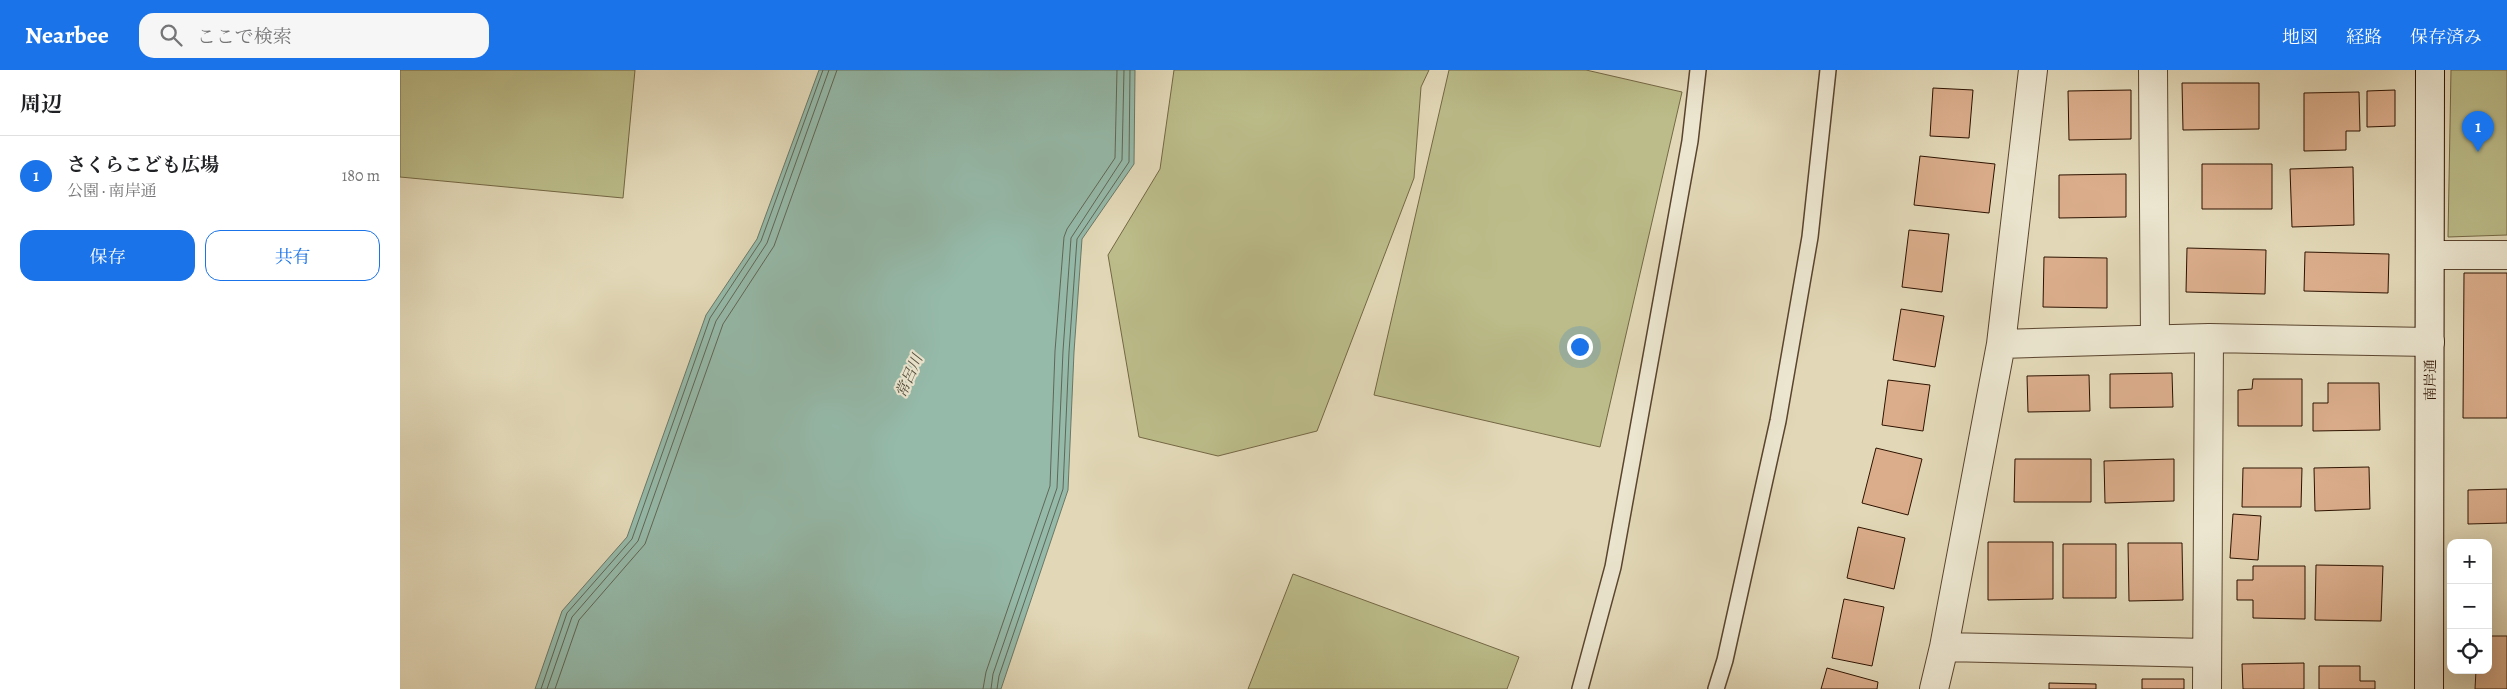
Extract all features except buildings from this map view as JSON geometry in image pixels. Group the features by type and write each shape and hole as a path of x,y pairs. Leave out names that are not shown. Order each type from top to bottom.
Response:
{"street":[{"path":"1934,689 1944,647 2001,344 2033,70"},
{"path":"2153,70 2155,338"},
{"name":"南岸通","path":"2429,689 2430,70"},
{"path":"2430,255 2507,255"},
{"path":"2001,344 2155,338 2430,342"},
{"path":"2207,689 2209,338"},
{"path":"1944,647 2206,653"}],"lane":[{"path":"1580,689 1612,567 1688,151 1698,70"},
{"path":"1716,689 1725,660 1778,421 1810,237 1828,70"}],"green space":[{"path":"400,70 635,70 623,198 400,177"},
{"path":"1174,70 1429,70 1421,87 1414,178 1317,431 1218,456 1139,437 1108,255 1160,169"},
{"path":"1449,70 1586,70 1682,92 1600,447 1374,395"},
{"path":"2451,70 2507,70 2507,235 2448,237"},
{"path":"1293,574 1519,657 1507,689 1248,689"}],"water":[{"name":"常呂川","path":"819,70 1135,70 1134,164 1082,239 1074,352 1068,490 1001,689 535,689 562,611 627,537 706,315 757,239"}],"place":[{"name":"さくらこども広場","path":"2478,152"}]}
